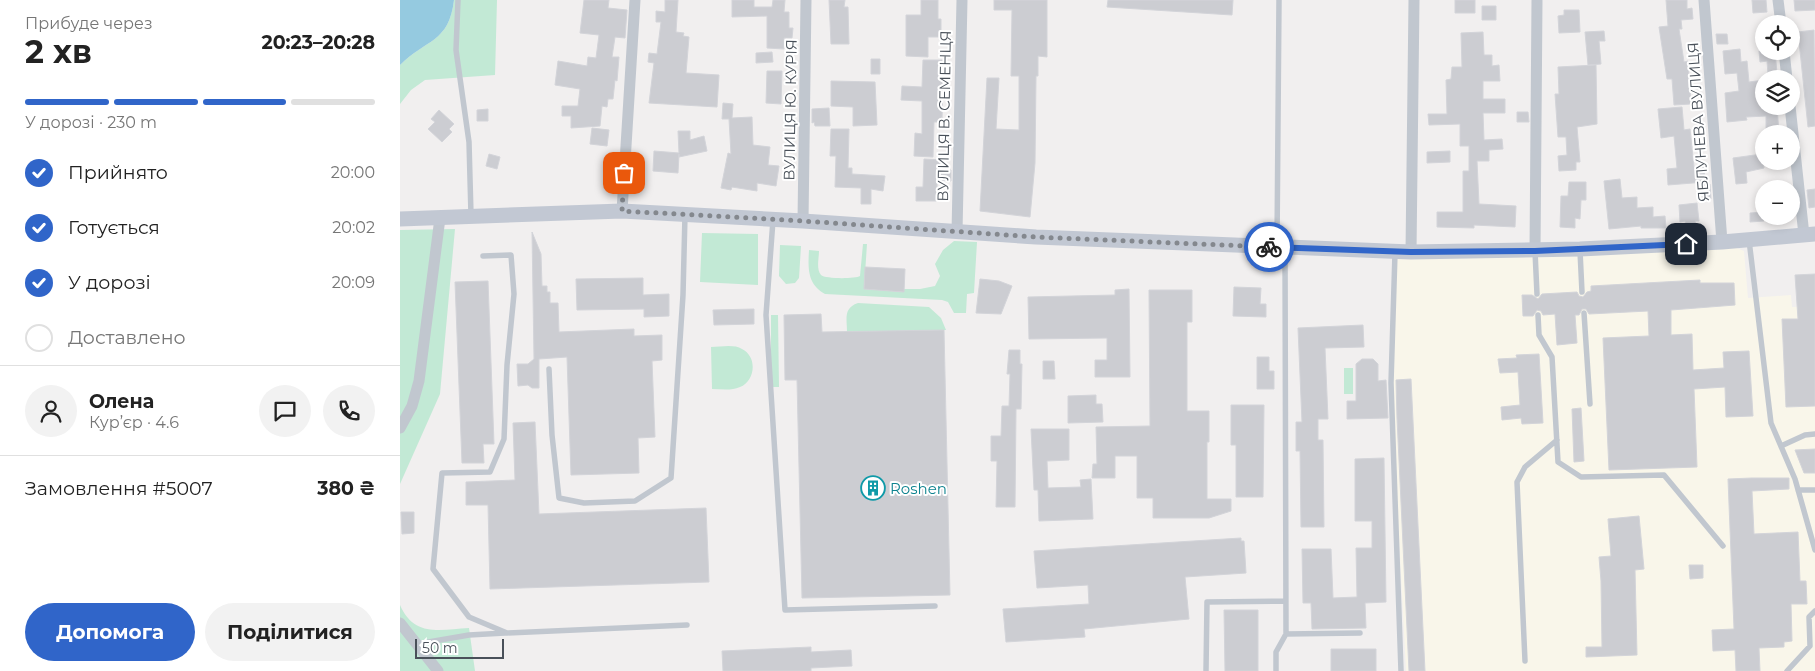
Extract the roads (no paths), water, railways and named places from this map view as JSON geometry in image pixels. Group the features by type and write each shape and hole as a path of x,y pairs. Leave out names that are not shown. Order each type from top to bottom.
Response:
{"street":[{"path":"622,211 635,0"},
{"name":"ВУЛИЦЯ Ю. КУРІЯ","path":"803,221 806,0"},
{"name":"ВУЛИЦЯ В. СЕМЕНЦЯ","path":"957,232 962,0"},
{"path":"1411,252 1414,0"},
{"path":"1535,251 1536,0"},
{"name":"ЯБЛУНЕВА ВУЛИЦЯ","path":"1704,0 1722,242"},
{"path":"1778,0 1780,15"},
{"path":"400,219 622,211 957,232 1395,252 1535,251 1749,240 1810,234 1791,115"},
{"path":"400,428 412,406 419,381 440,218"},
{"path":"400,623 438,671"}],"lane":[{"path":"458,0 456,50 469,142 471,217"},
{"path":"1276,671 1276,652 1286,634 1279,0"},
{"path":"549,369 552,435 559,498 584,503 635,501 671,478 683,295 685,215"},
{"path":"773,220 766,315 784,610 935,606"},
{"path":"1749,240 1771,423 1798,490 1815,550"},
{"path":"1580,249 1582,292"},
{"path":"1535,251 1537,294"},
{"path":"1395,252 1391,383 1401,671"},
{"path":"483,256 511,255 514,294 507,365 504,439 490,472 442,473 433,569 469,617 507,633"},
{"path":"1584,313 1590,404"},
{"path":"1538,315 1538,335 1552,357 1558,462 1581,478 1664,475 1722,546"},
{"path":"1781,446 1805,435 1815,434"},
{"path":"1525,661 1517,482 1525,467 1557,440"},
{"path":"1798,490 1815,490"},
{"path":"1206,671 1207,602 1286,601"},
{"path":"1787,671 1810,646 1809,617 1815,611"},
{"path":"416,644 469,635 687,625"},
{"path":"1286,634 1360,633"}],"water":[{"path":"400,0 454,0 447,25 442,33 400,65"}],"place":[{"name":"Roshen","path":"873,488"}]}
